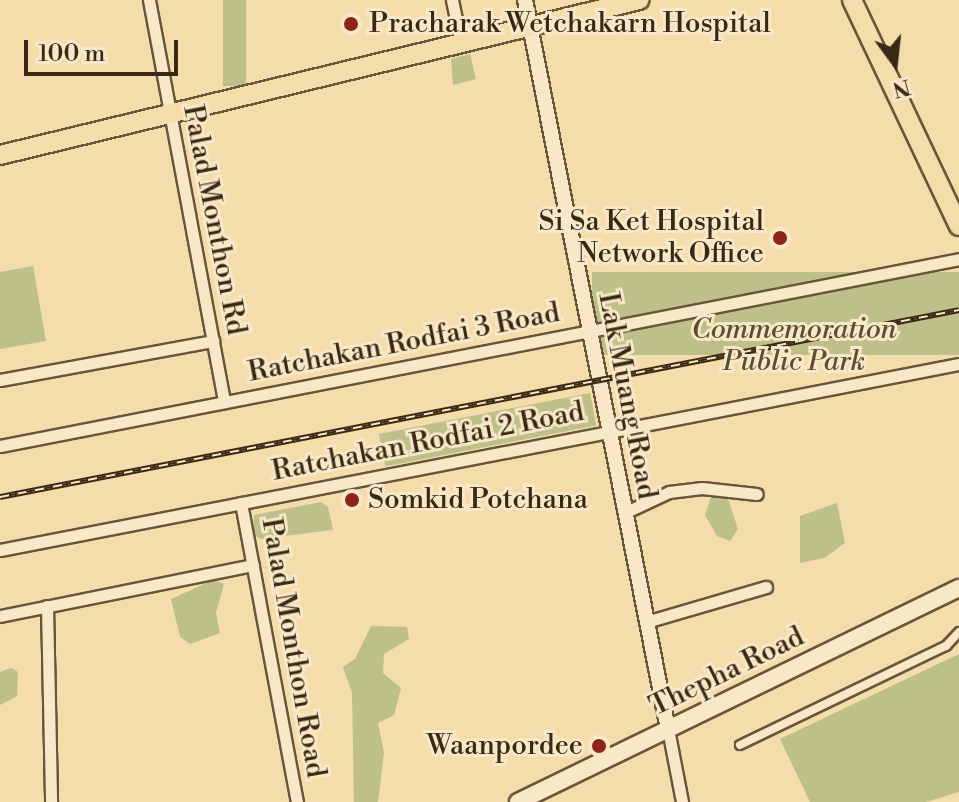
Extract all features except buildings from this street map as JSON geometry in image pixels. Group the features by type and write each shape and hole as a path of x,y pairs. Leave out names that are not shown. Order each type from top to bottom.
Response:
{"main road":[{"path":"0,155 639,0"},
{"path":"852,0 959,226"},
{"name":"Thepha Road","path":"518,802 959,588"}],"street":[{"name":"Palad Monthon Rd","path":"149,0 224,402"},
{"path":"452,0 461,43"},
{"name":"Lak Muang Road","path":"525,0 587,331 682,802"},
{"name":"Ratchakan Rodfai 3 Road","path":"0,446 959,259"},
{"path":"0,380 213,341"},
{"name":"Ratchakan Rodfai 2 Road","path":"0,550 959,364"},
{"path":"624,513 669,492 702,488 757,494"},
{"name":"Palad Monthon Road","path":"241,503 297,802"},
{"path":"0,616 253,565"},
{"path":"646,622 766,587"},
{"path":"47,606 51,802"},
{"path":"740,745 946,646 959,632"}],"green space":[{"path":"223,0 246,0 246,86 223,86"},
{"path":"470,54 476,79 453,85 451,59"},
{"path":"33,266 46,341 0,349 0,272"},
{"name":"Commemoration Public Park","path":"592,272 959,272 959,355 592,355"},
{"path":"590,393 596,425 385,466 379,434"},
{"path":"726,493 738,529 730,541 717,536 705,515 711,497"},
{"path":"321,502 328,507 333,530 261,539 253,534 254,515"},
{"path":"837,503 845,543 824,558 800,563 800,516"},
{"path":"213,580 224,584 216,613 220,633 190,644 180,637 171,599"},
{"path":"371,626 407,627 409,639 384,654 383,673 401,688 394,715 378,723 384,752 378,802 354,802 352,693 343,667 355,659"},
{"path":"959,654 959,792 926,802 810,802 780,739"},
{"path":"11,668 18,672 17,696 0,705 0,672"}],"railway":[{"path":"0,497 959,310"}],"place":[{"name":"Pracharak Wetchakarn Hospital","path":"351,24"},
{"name":"Si Sa Ket Hospital Network Office","path":"780,238"},
{"name":"Somkid Potchana","path":"352,500"},
{"name":"Waanpordee","path":"599,746"}]}
